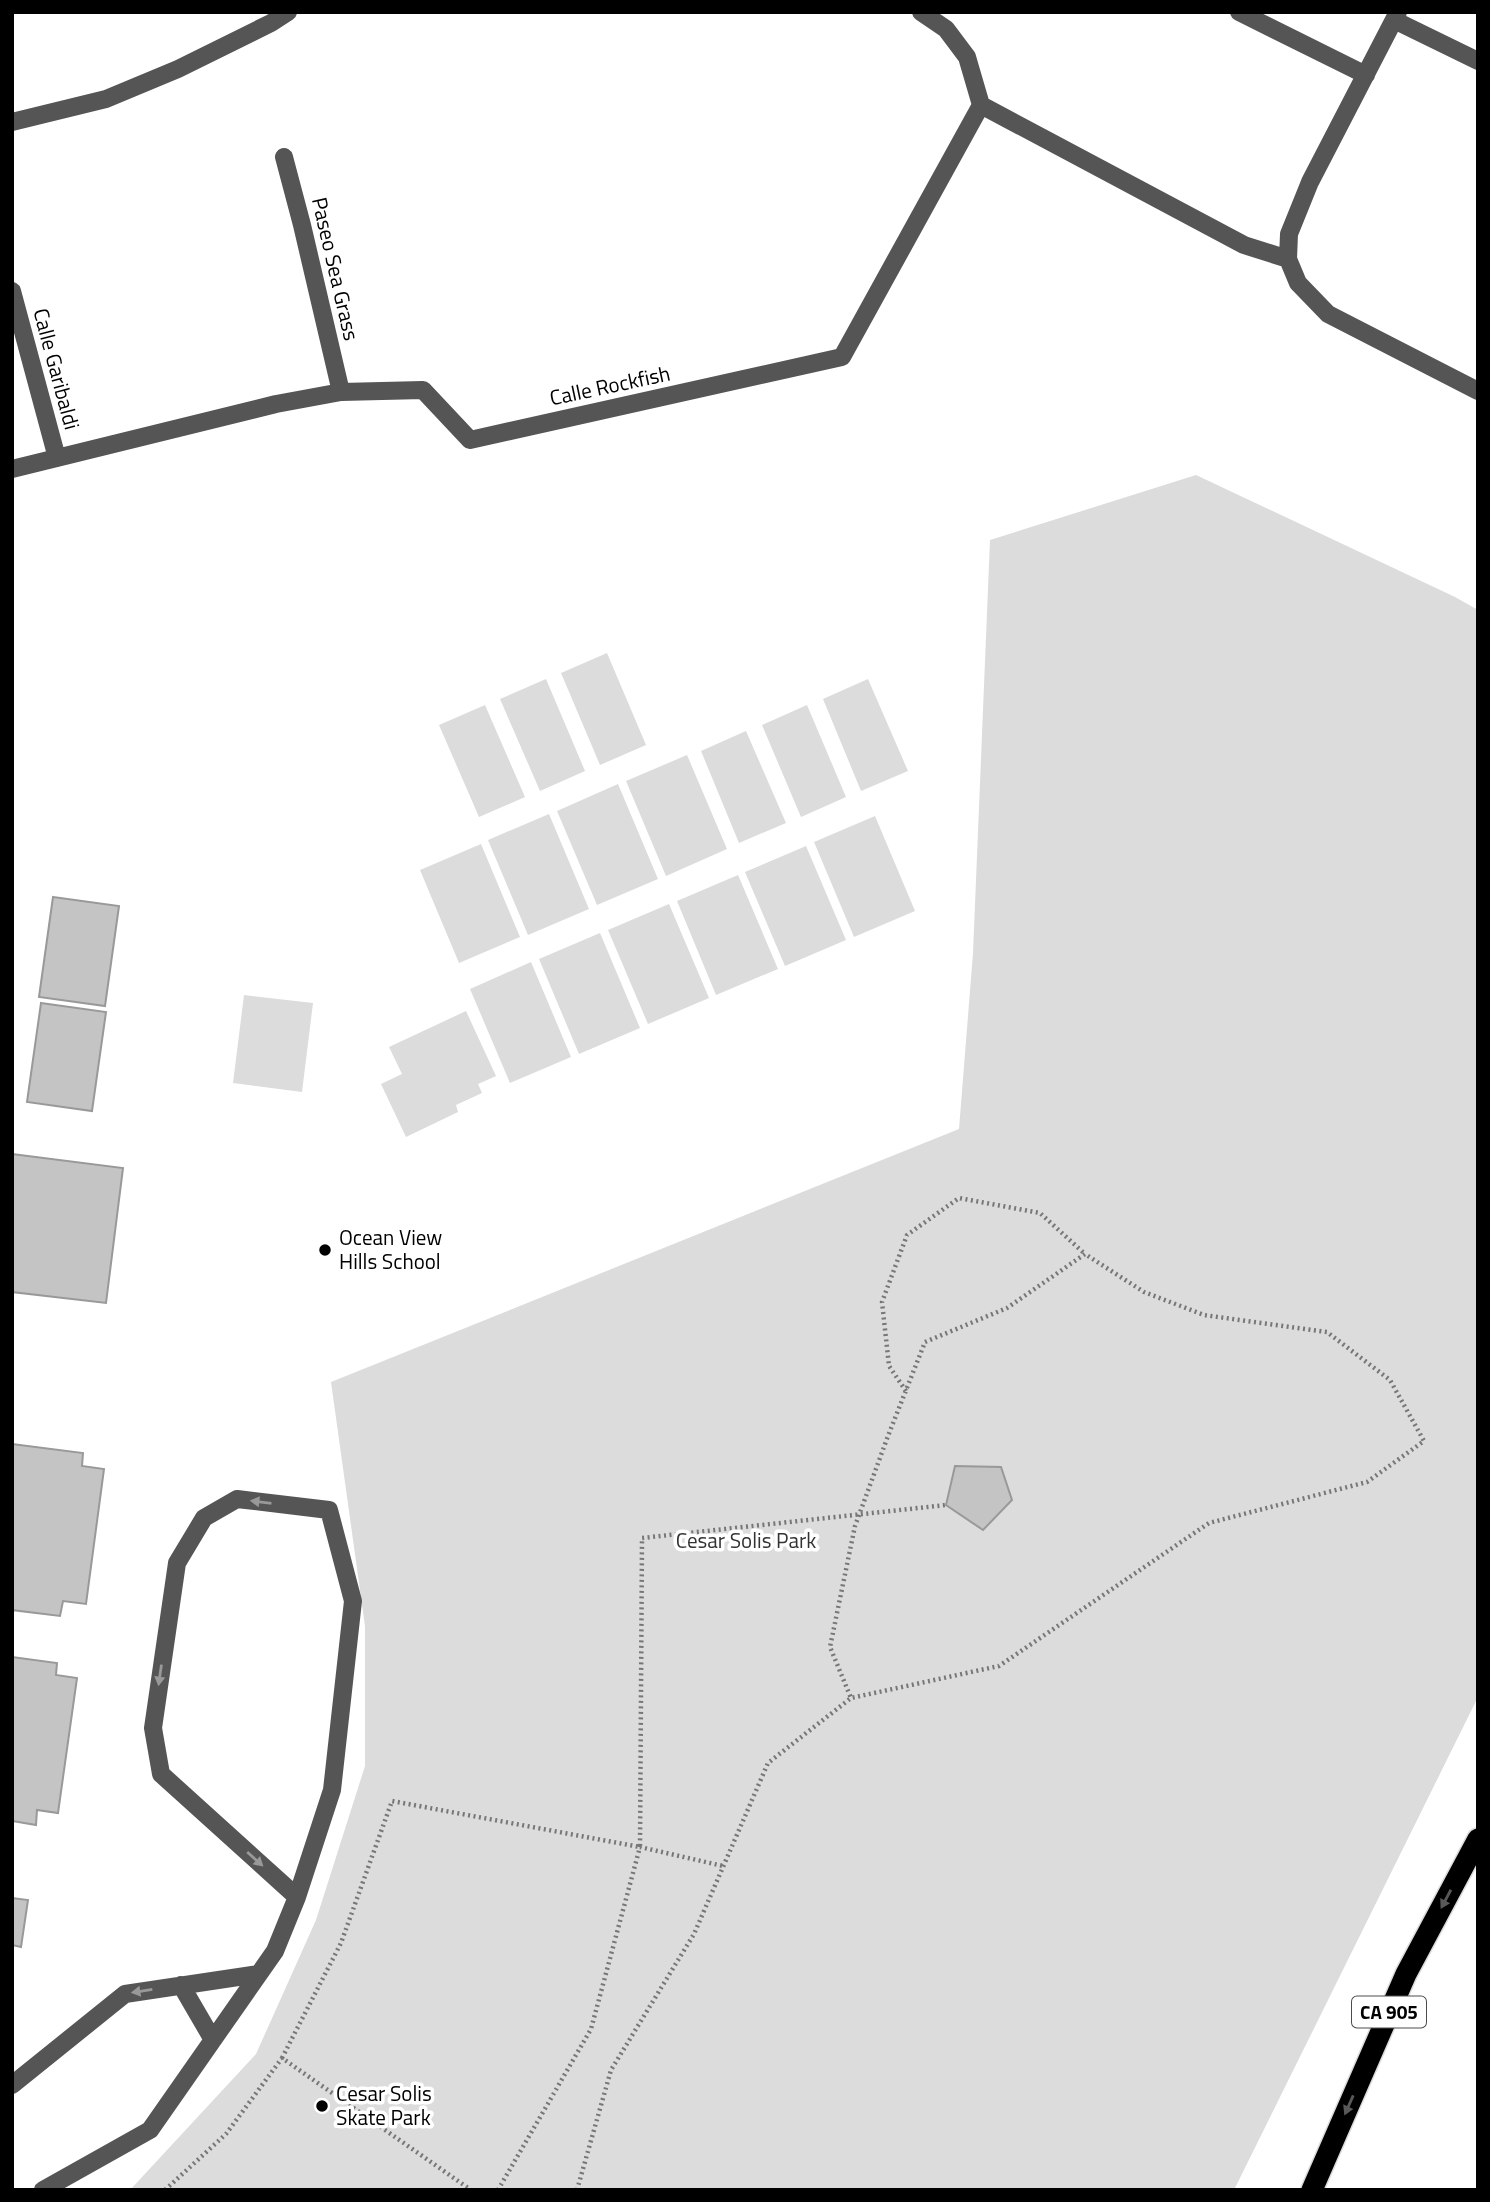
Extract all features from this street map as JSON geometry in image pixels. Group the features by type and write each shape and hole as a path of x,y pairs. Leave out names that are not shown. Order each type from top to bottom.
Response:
{"highway":[{"name":"CA 905","path":"1312,2190 1406,1974 1478,1839"}],"street":[{"path":"12,122 106,99 178,69 288,12"},
{"path":"921,12 946,29 967,57 981,106 1244,245 1288,259"},
{"path":"1240,12 1366,75"},
{"path":"1478,61 1396,16 1310,183 1289,234 1288,259 1298,283 1328,314 1478,391"},
{"name":"Calle Rockfish","path":"12,469 276,404 341,392 423,390 470,440 842,358 981,106"},
{"name":"Paseo Sea Grass","path":"284,158 341,392"},
{"name":"Calle Garibaldi","path":"12,292 57,458"},
{"path":"43,2190 150,2130 275,1951 297,1898 332,1790 353,1601 328,1510 237,1499 204,1518 177,1563 153,1728 161,1774 297,1898"},
{"path":"12,2085 125,1994 258,1974"},
{"path":"181,1985 213,2040"}],"path":[{"path":"577,2190 611,2070 694,1934 768,1763 850,1698 999,1666 1209,1523 1367,1482 1424,1441 1390,1380 1327,1332 1204,1315 1144,1292 1084,1254 1040,1213 958,1198 907,1236 882,1301 889,1366 906,1391"},
{"path":"850,1698 830,1647 859,1515 925,1342 1007,1308 1084,1254"},
{"path":"498,2190 591,2029 640,1847 642,1538 946,1505"},
{"path":"165,2190 226,2134 282,2058 341,1943 393,1801 640,1847 723,1866"},
{"path":"282,2058 471,2190"}],"green space":[{"name":"Cesar Solis Park","path":"1196,475 1478,610 1478,1697 1234,2190 130,2190 256,2054 316,1920 365,1766 365,1626 331,1382 959,1129 973,953 990,540"},
{"path":"607,653 646,745 600,765 561,673"},
{"path":"546,679 585,771 540,791 500,699"},
{"path":"868,679 908,771 861,791 823,699"},
{"path":"485,705 525,797 479,817 439,725"},
{"path":"807,705 846,797 801,817 762,725"},
{"path":"746,731 786,823 739,843 701,751"},
{"path":"687,755 727,849 666,876 626,781"},
{"path":"618,784 658,879 597,905 557,811"},
{"path":"549,814 589,909 528,935 488,840"},
{"path":"875,816 915,911 854,937 814,842"},
{"path":"481,844 520,937 459,963 420,870"},
{"path":"806,846 846,940 785,966 745,872"},
{"path":"738,875 778,969 716,995 677,901"},
{"path":"669,904 709,998 648,1024 608,930"},
{"path":"600,933 640,1028 579,1054 539,959"},
{"path":"531,962 571,1057 510,1083 470,989"},
{"path":"244,995 313,1003 302,1092 233,1083"},
{"path":"466,1011 496,1076 478,1084 482,1093 456,1105 458,1112 406,1137 381,1084 402,1074 389,1047"}],"building":[{"path":"53,897 119,906 105,1006 39,997"},
{"path":"41,1003 106,1012 92,1111 27,1102"},
{"path":"12,1154 123,1168 106,1303 12,1292"},
{"path":"12,1444 83,1453 82,1466 104,1469 86,1604 63,1601 60,1616 12,1610"},
{"path":"955,1466 1001,1467 1012,1500 983,1530 946,1505"},
{"path":"12,1657 57,1663 56,1675 77,1678 58,1813 37,1810 36,1825 12,1821"},
{"path":"12,1898 28,1900 21,1947 12,1945"}],"place":[{"name":"Ocean View Hills School","path":"325,1250"},
{"name":"Cesar Solis Skate Park","path":"322,2106"}]}
